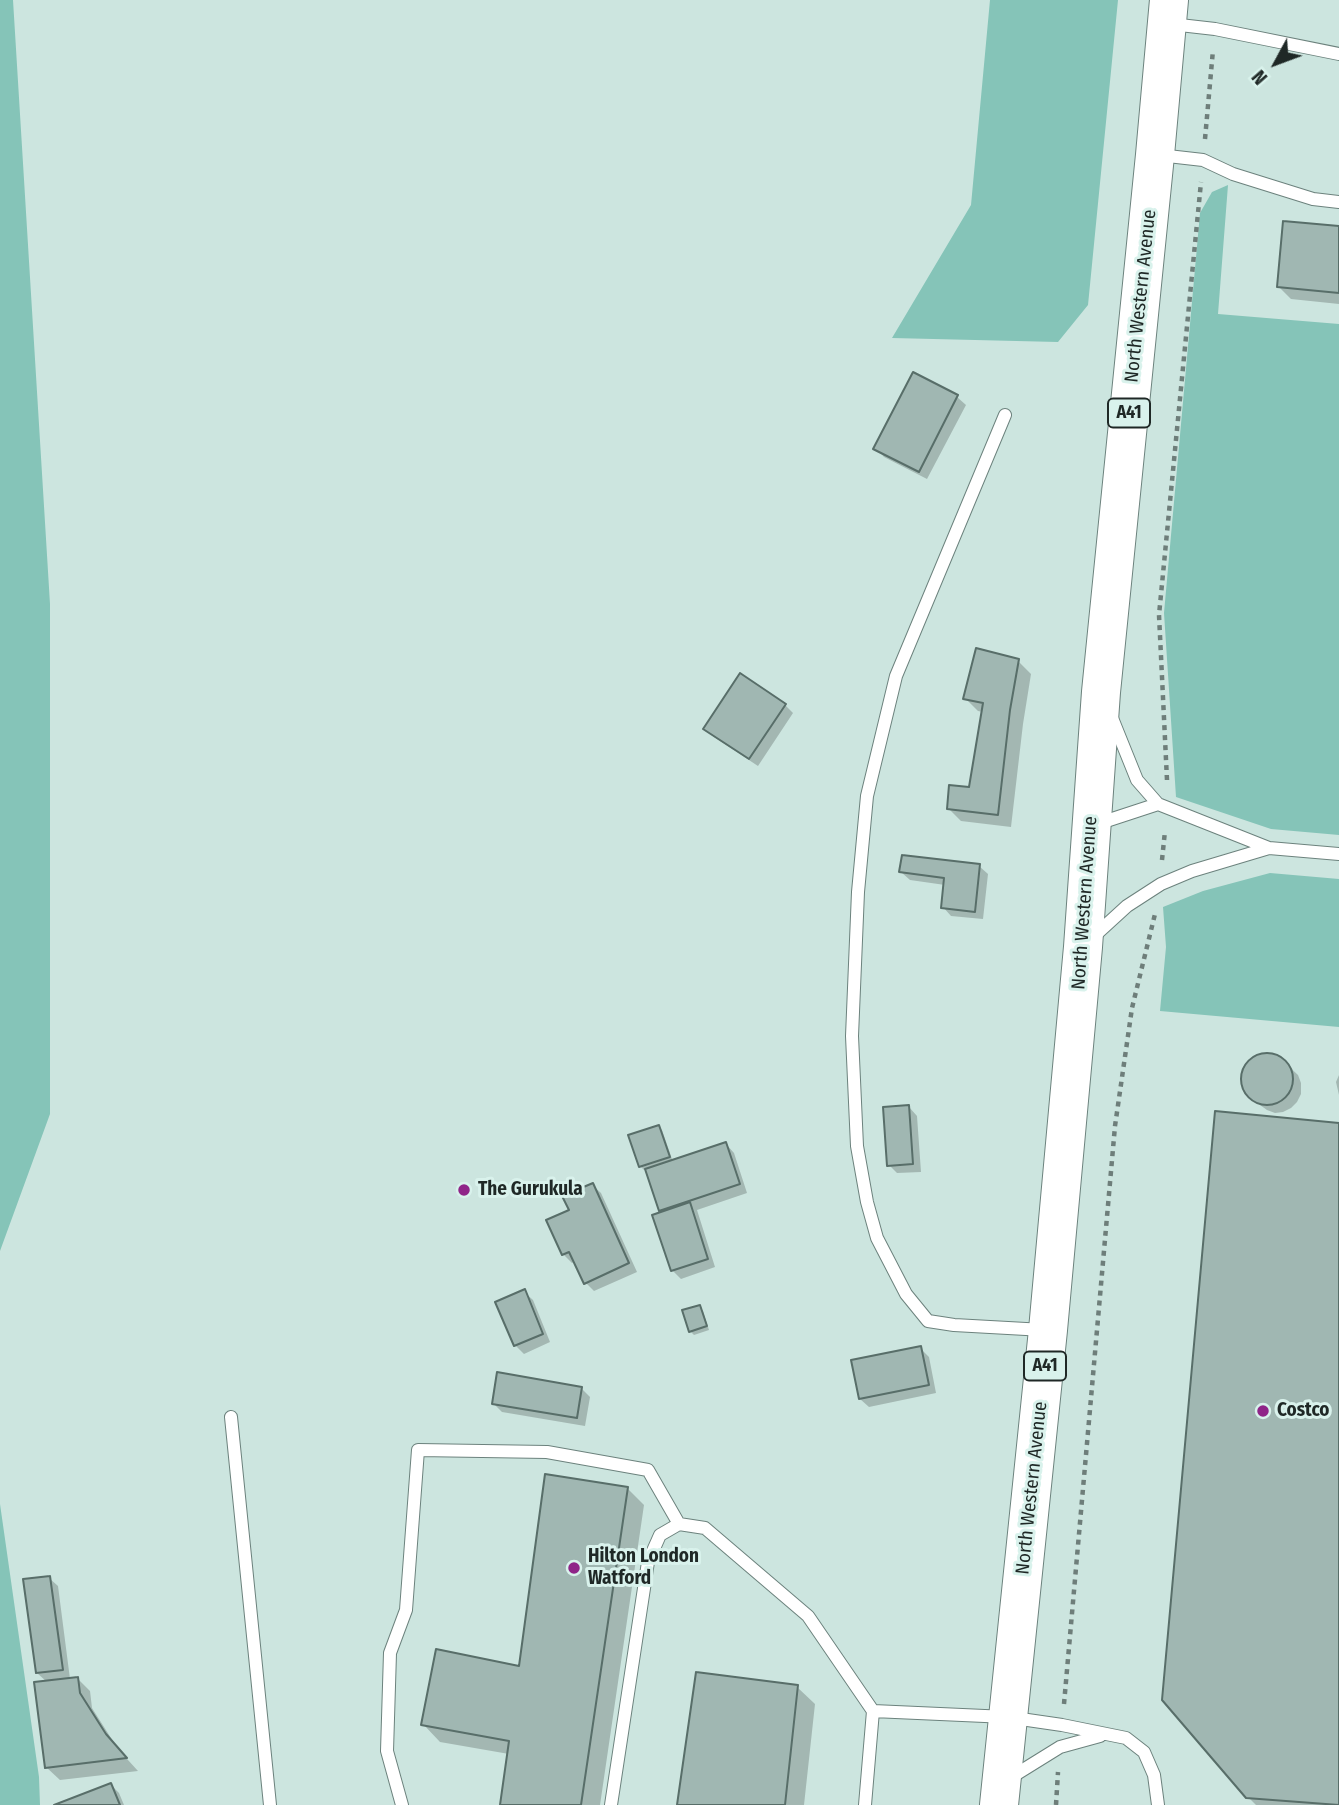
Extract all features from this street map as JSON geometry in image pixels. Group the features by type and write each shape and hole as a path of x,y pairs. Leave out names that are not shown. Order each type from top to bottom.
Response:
{"highway":[{"name":"North Western Avenue","path":"1000,1794 1048,1330 1083,947 1101,692 1168,12"}],"lane":[{"path":"1168,12 1215,29 1339,54"},
{"path":"1155,155 1203,160 1234,174 1313,198 1339,202"},
{"path":"1005,415 896,677 867,796 858,892 852,1036 857,1146 867,1202 877,1238 906,1294 928,1321 1048,1330"},
{"path":"1101,692 1137,780 1158,804 1269,848 1339,854"},
{"path":"1090,826 1158,804"},
{"path":"1083,947 1127,906 1161,884 1192,871 1269,848"},
{"path":"232,1417 270,1805"},
{"path":"402,1805 387,1751 390,1653 405,1610 418,1450 547,1452 648,1470 679,1524"},
{"path":"611,1805 648,1562 660,1535 679,1524 705,1528 808,1616 873,1711 865,1805"},
{"path":"873,1711 1007,1717 1125,1738 1144,1752 1154,1775 1158,1805"},
{"path":"1000,1794 1060,1747 1104,1735"}],"path":[{"path":"1167,790 1159,615 1215,29"},
{"path":"1162,863 1165,830"},
{"path":"1063,1714 1115,1126 1132,1008 1156,910"},
{"path":"1056,1805 1058,1769"}],"green space":[{"path":"0,0 13,0 50,604 50,1114 0,1251"},
{"path":"990,0 1118,0 1088,305 1058,342 892,338 971,205"},
{"path":"1228,185 1218,314 1339,324 1339,835 1271,829 1176,797 1164,613 1200,213 1212,192"},
{"path":"1270,873 1339,879 1339,1027 1160,1011 1166,947 1163,907 1203,891"},
{"path":"0,1504 39,1777 40,1805 0,1805"}],"building":[{"path":"1283,221 1339,226 1339,293 1277,287"},
{"path":"913,372 958,395 919,472 873,449"},
{"path":"976,648 1019,659 1010,710 998,815 947,809 949,785 969,787 983,703 963,699"},
{"path":"740,673 786,704 749,759 703,729"},
{"path":"902,855 980,864 975,912 941,908 944,878 899,872"},
{"path":"1267,1053 1277,1055 1285,1061 1291,1069 1291,1089 1285,1097 1277,1103 1267,1105 1257,1103 1249,1097 1243,1089 1241,1079 1243,1069 1249,1061 1257,1055"},
{"path":"909,1105 913,1164 887,1166 883,1107"},
{"name":"Costco","path":"1215,1111 1339,1123 1339,1805 1246,1798 1162,1700"},
{"path":"659,1125 670,1157 639,1167 628,1135"},
{"path":"726,1142 740,1184 659,1211 645,1169"},
{"path":"593,1183 629,1263 584,1284 569,1252 562,1255 546,1220 569,1210 562,1196"},
{"path":"690,1202 708,1259 671,1271 652,1215"},
{"path":"525,1289 543,1334 514,1346 495,1302"},
{"path":"700,1305 707,1326 689,1332 682,1310"},
{"path":"921,1346 929,1385 859,1399 851,1360"},
{"path":"497,1372 582,1387 577,1418 492,1404"},
{"name":"Hilton London Watford","path":"545,1474 628,1487 581,1805 500,1805 509,1741 421,1725 436,1649 519,1666"},
{"path":"50,1576 63,1670 36,1673 23,1579"},
{"path":"696,1672 798,1685 785,1805 677,1805"},
{"path":"78,1677 80,1693 106,1734 127,1758 45,1768 34,1682"},
{"path":"111,1783 120,1805 54,1805"}],"place":[{"name":"The Gurukula","path":"464,1190"},
{"name":"Costco","path":"1263,1411"},
{"name":"Hilton London Watford","path":"574,1568"}]}
